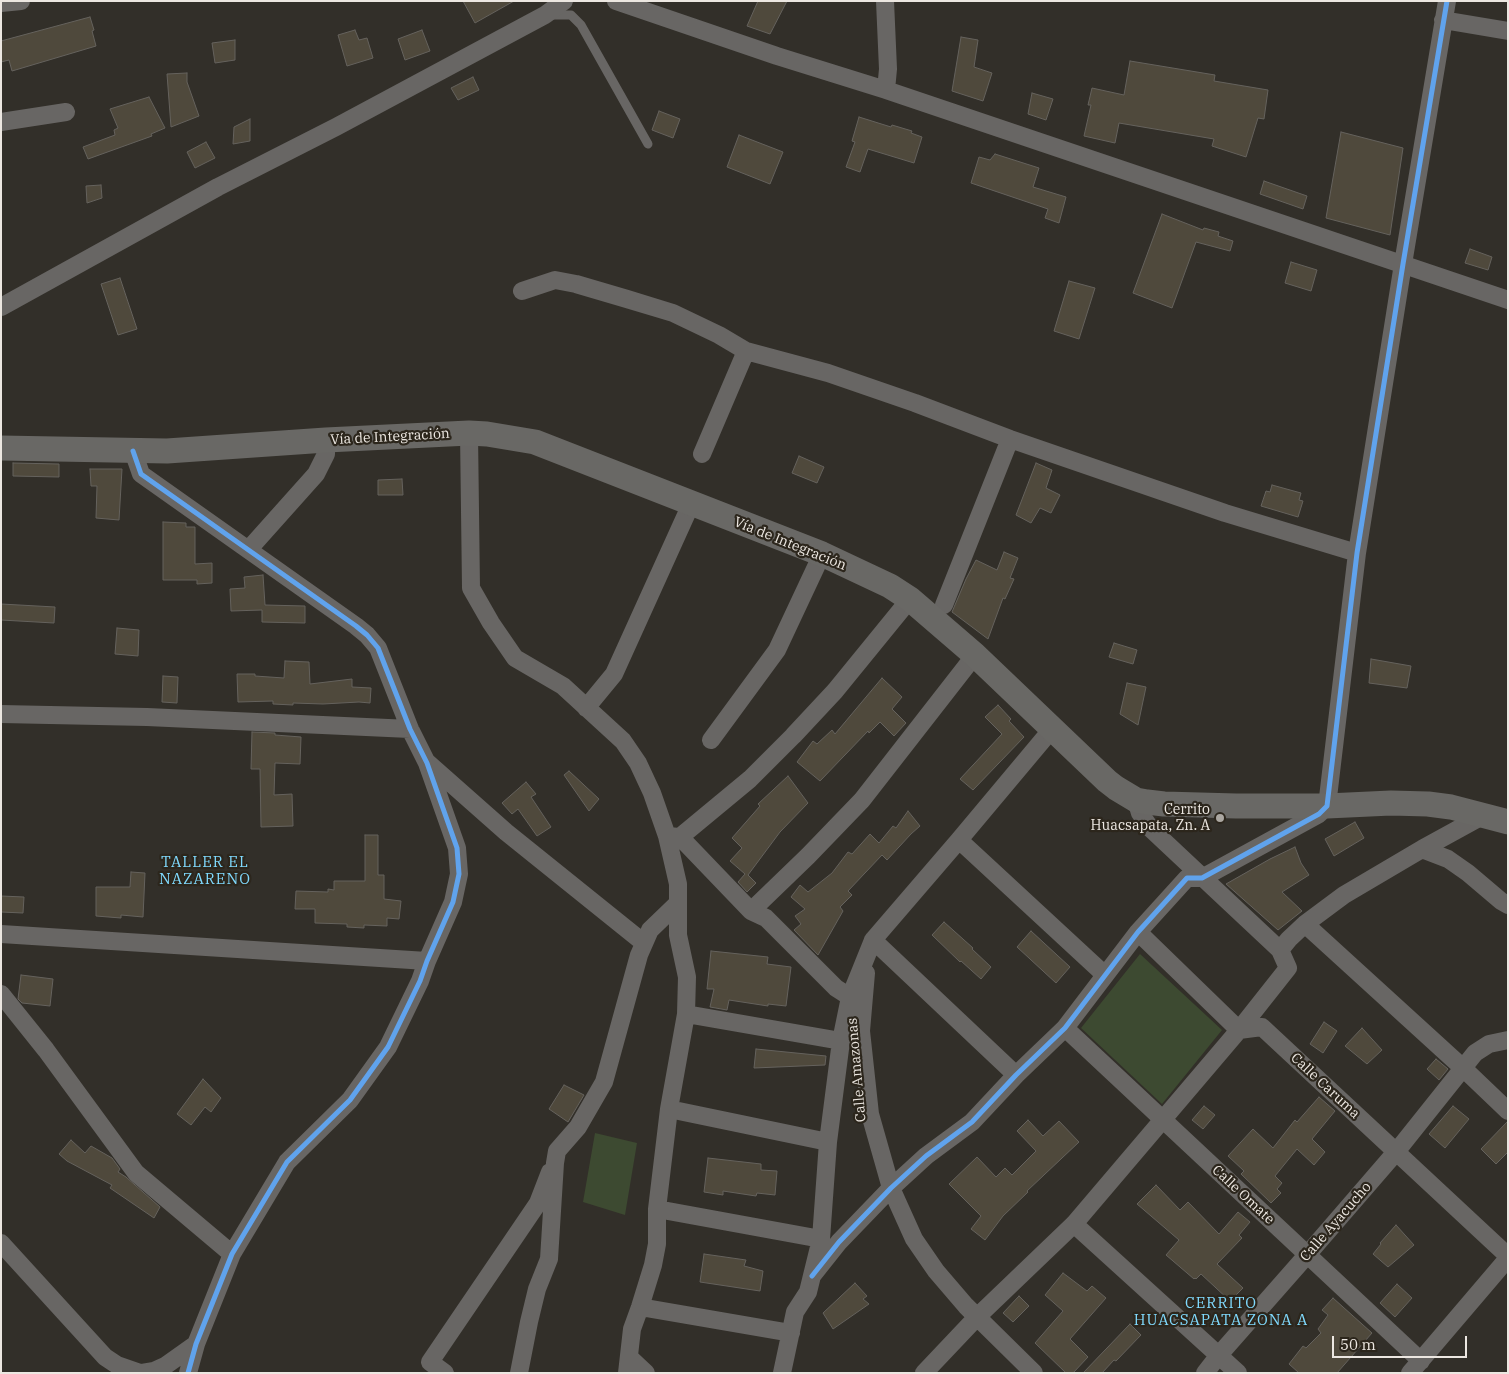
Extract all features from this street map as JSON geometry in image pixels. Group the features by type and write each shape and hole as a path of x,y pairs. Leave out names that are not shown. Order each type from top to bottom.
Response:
{"main road":[{"name":"Vía de Integración","path":"1,448 167,451 326,440 469,433 535,442 822,554 890,586 910,599 975,655 1116,788 1136,800 1164,804 1231,806 1428,804 1451,807 1502,820"}],"street":[{"path":"1,3 21,1"},
{"path":"1,307 218,187 336,127 548,8 564,1"},
{"path":"616,1 1508,300"},
{"path":"885,1 888,69 886,90"},
{"path":"812,1276 839,1242 891,1188 926,1156 972,1122 1016,1075 1065,1028 1138,932 1187,878 1202,878 1318,814 1327,806 1357,553 1447,1"},
{"path":"1443,20 1508,31"},
{"path":"1,122 66,112"},
{"path":"522,291 555,280 576,284 673,313 746,351 828,373 1010,439 1225,513 1357,553"},
{"path":"702,454 746,351"},
{"path":"469,433 471,588 515,658 563,686 623,741 638,763 674,836 751,911 766,918 836,988 850,997"},
{"path":"944,604 1010,439"},
{"path":"249,549 316,474 326,454 326,440"},
{"path":"133,451 142,474 367,635 378,648 410,729 427,763 457,848 459,874 453,902 420,981 388,1047 350,1100 288,1162 232,1254 196,1344 188,1373"},
{"path":"586,708 614,674 691,504"},
{"path":"711,740 777,650 822,554"},
{"path":"674,836 750,779 793,736 835,691 910,599"},
{"path":"751,911 862,800 975,655"},
{"path":"1,714 147,717 410,729"},
{"path":"782,1373 795,1312 808,1292 820,1239 828,1142 841,1041 850,997 871,946 1052,729"},
{"path":"427,763 506,832 644,943"},
{"path":"924,1373 977,1317 1074,1224 1239,1030 1288,968 1280,950 1150,830 1140,814 1136,800"},
{"path":"1280,950 1305,924 1344,895 1422,849 1502,820"},
{"path":"646,1373 628,1365 629,1345 632,1329 658,1244 657,1209 669,1109 686,1014 687,977 678,935 678,884 674,836"},
{"path":"959,840 1105,975"},
{"path":"1422,849 1448,859 1468,872 1508,906"},
{"path":"445,1373 430,1362 538,1203 558,1151 578,1128 604,1082 644,943 650,930 677,904"},
{"path":"1305,924 1508,1111"},
{"path":"1138,932 1239,1030"},
{"path":"1,934 427,961"},
{"path":"871,946 1016,1075"},
{"name":"Calle Amazonas","path":"871,946 861,1031 870,1114 891,1188 914,1239 930,1263 966,1306 1034,1373"},
{"path":"1,994 46,1050 136,1173 232,1254"},
{"path":"686,1014 841,1041"},
{"name":"Calle Caruma","path":"1239,1030 1262,1027 1508,1257"},
{"name":"Calle Omate","path":"1065,1028 1307,1255 1416,1367"},
{"name":"Calle Ayacucho","path":"1206,1373 1219,1355 1396,1152 1475,1053 1489,1044 1508,1040"},
{"path":"669,1109 828,1142"},
{"path":"519,1373 536,1289 550,1258 554,1162"},
{"path":"657,1209 820,1239"},
{"path":"1074,1224 1238,1373"},
{"path":"1,1243 105,1357 117,1365 141,1373 154,1371 166,1366 196,1344"},
{"path":"1416,1367 1508,1257"},
{"path":"640,1307 790,1333"}],"lane":[{"path":"548,8 571,15 581,26 648,144"}],"green space":[{"path":"1140,954 1222,1030 1162,1104 1081,1028"},
{"path":"595,1133 637,1143 625,1215 583,1202"}],"building":[{"path":"463,1 514,1 475,23"},
{"path":"758,1 787,1 770,34 747,26"},
{"path":"90,17 96,46 12,71 9,60 1,62 1,41"},
{"path":"355,30 359,40 367,38 373,58 347,66 338,35"},
{"path":"422,30 430,51 405,60 398,39"},
{"path":"961,37 978,40 974,67 992,73 983,101 952,91"},
{"path":"235,40 235,60 215,63 212,43"},
{"path":"1130,61 1215,75 1214,81 1268,90 1264,119 1258,118 1246,157 1212,146 1214,139 1119,123 1115,143 1084,136 1091,105 1088,105 1092,88 1124,95"},
{"path":"187,73 187,82 199,116 171,127 167,74"},
{"path":"473,77 479,90 458,100 451,88"},
{"path":"1032,93 1053,99 1046,120 1028,114"},
{"path":"149,97 165,128 151,134 152,136 88,159 83,147 115,135 114,130 118,128 110,109"},
{"path":"659,111 680,119 673,138 652,130"},
{"path":"859,117 912,131 911,133 922,137 914,163 868,149 860,172 846,167 855,142 852,141"},
{"path":"250,119 250,141 233,144 234,127"},
{"path":"1341,132 1403,148 1390,235 1326,218"},
{"path":"739,135 783,152 770,184 727,167"},
{"path":"206,142 215,158 195,168 187,152"},
{"path":"995,154 1039,168 1033,187 1066,197 1059,223 1045,218 1048,209 971,183 979,157 990,160"},
{"path":"1264,181 1307,196 1303,209 1260,194"},
{"path":"101,185 102,198 87,203 86,186"},
{"path":"1162,214 1203,230 1204,228 1219,232 1218,236 1233,241 1230,251 1196,242 1172,308 1133,293"},
{"path":"1470,249 1492,257 1488,270 1465,263"},
{"path":"1291,262 1317,270 1311,291 1285,283"},
{"path":"120,278 137,329 118,335 101,284"},
{"path":"1069,281 1095,288 1079,339 1054,331"},
{"path":"799,456 824,467 817,483 792,473"},
{"path":"13,463 59,464 59,477 13,476"},
{"path":"1036,463 1052,470 1046,488 1060,495 1051,513 1040,508 1031,523 1016,515"},
{"path":"90,469 122,469 119,520 96,518 97,486 91,486"},
{"path":"402,479 403,495 378,495 378,480"},
{"path":"1272,485 1301,493 1299,500 1303,501 1298,517 1261,506 1266,491 1270,492"},
{"path":"163,522 186,523 186,527 195,527 195,564 212,563 212,583 197,584 197,580 163,580"},
{"path":"1004,552 1018,558 1010,578 1014,579 1005,599 1003,598 988,639 952,612 976,560 997,570"},
{"path":"263,575 265,605 305,606 305,623 262,622 262,610 231,611 230,589 245,588 244,577"},
{"path":"1,604 55,607 54,623 1,620"},
{"path":"117,628 139,630 138,656 115,654"},
{"path":"1114,643 1137,650 1133,664 1109,657"},
{"path":"1371,659 1411,666 1407,688 1369,683"},
{"path":"285,661 309,662 310,684 352,679 352,687 371,688 370,703 293,703 293,705 273,704 273,701 238,702 237,674 255,674 255,676 284,678"},
{"path":"163,676 178,677 177,703 162,702"},
{"path":"882,678 902,697 892,709 906,723 894,736 880,722 869,733 868,731 820,781 797,762 813,741 817,744 832,730 835,734"},
{"path":"1127,683 1146,687 1138,725 1120,714"},
{"path":"998,705 1011,719 1009,721 1024,737 973,790 960,779 1002,734 985,717"},
{"path":"252,732 301,737 300,764 275,763 274,795 292,794 293,826 261,827 260,769 251,769"},
{"path":"569,771 599,799 589,811 564,775"},
{"path":"788,776 808,803 780,832 748,875 756,883 747,892 738,882 745,874 730,861 742,848 732,838 760,806 758,804"},
{"path":"526,782 536,794 531,797 551,827 537,836 518,809 512,814 502,803"},
{"path":"908,811 920,826 887,860 882,855 848,891 852,895 840,907 843,911 818,955 794,930 801,924 795,916 805,909 791,897 800,885 808,892 832,873 848,852 852,854 870,834 879,843 893,826 896,828"},
{"path":"1355,822 1364,838 1334,856 1325,839"},
{"path":"365,835 378,835 378,875 384,875 384,899 401,901 399,919 387,918 387,926 364,925 364,928 347,927 347,924 315,923 315,909 295,909 296,891 328,892 328,889 334,890 334,881 365,881"},
{"path":"1295,847 1301,863 1309,875 1282,892 1302,911 1278,930 1226,884"},
{"path":"131,872 145,873 143,917 121,915 121,918 96,916 96,887 130,887"},
{"path":"1,896 24,897 23,913 1,912"},
{"path":"944,922 991,967 981,979 932,935"},
{"path":"1031,931 1070,967 1056,983 1017,947"},
{"path":"711,951 768,957 767,964 791,967 786,1006 768,1004 768,1006 729,1000 727,1010 710,1007 714,989 707,989"},
{"path":"21,975 53,979 50,1006 22,1003 18,999"},
{"path":"1324,1022 1337,1031 1323,1053 1310,1044"},
{"path":"1362,1028 1382,1050 1367,1064 1345,1046"},
{"path":"756,1049 826,1056 825,1065 754,1068"},
{"path":"1436,1059 1448,1069 1439,1080 1427,1069"},
{"path":"203,1079 221,1098 211,1112 205,1107 191,1125 177,1114"},
{"path":"564,1085 584,1095 568,1122 549,1109"},
{"path":"1319,1097 1335,1111 1312,1139 1325,1152 1314,1165 1297,1149 1275,1176 1282,1183 1277,1189 1281,1193 1271,1203 1241,1174 1244,1171 1228,1156 1253,1129 1273,1148 1295,1120 1297,1122"},
{"path":"1204,1106 1215,1115 1203,1129 1192,1120"},
{"path":"1453,1106 1469,1119 1445,1148 1429,1134"},
{"path":"1028,1120 1043,1136 1059,1121 1079,1142 1003,1216 985,1240 971,1229 981,1216 949,1184 977,1157 996,1177 1005,1168 1012,1175 1036,1151 1017,1131"},
{"path":"1508,1121 1508,1152 1496,1164 1481,1149"},
{"path":"71,1140 85,1153 91,1146 112,1158 120,1169 118,1172 160,1207 154,1218 110,1188 112,1185 67,1161 59,1154"},
{"path":"708,1158 761,1164 761,1170 777,1171 775,1195 757,1193 756,1196 723,1191 723,1195 704,1192"},
{"path":"1156,1185 1180,1210 1188,1202 1219,1234 1238,1212 1250,1222 1239,1235 1242,1238 1217,1264 1243,1288 1230,1301 1201,1274 1194,1279 1166,1255 1179,1240 1137,1204"},
{"path":"1396,1225 1414,1245 1388,1267 1373,1254"},
{"path":"704,1254 746,1260 744,1266 763,1271 760,1291 700,1282"},
{"path":"1063,1273 1087,1291 1092,1286 1106,1298 1070,1339 1088,1357 1073,1373 1066,1373 1035,1343 1063,1311 1045,1295"},
{"path":"855,1283 867,1296 863,1299 869,1304 833,1329 823,1313"},
{"path":"1397,1284 1412,1298 1395,1317 1380,1303"},
{"path":"1019,1296 1029,1306 1013,1322 1003,1313"},
{"path":"1333,1298 1372,1333 1337,1373 1299,1373 1289,1364 1303,1346 1306,1348 1321,1333 1318,1329 1328,1315 1322,1310"},
{"path":"1130,1324 1141,1335 1102,1373 1083,1373"}],"cycle path":[{"path":"812,1276 839,1242 891,1188 926,1156 972,1122 1016,1075 1065,1028 1138,932 1187,878 1202,878 1319,814 1327,806 1357,553 1447,1"},
{"path":"133,451 141,474 356,626 378,648 410,729 427,763 457,848 459,874 453,902 420,981 388,1047 350,1100 287,1162 232,1254 196,1344 188,1373"}],"place":[{"name":"Cerrito Huacsapata, Zn. A","path":"1220,818"}],"district":[{"name":"TALLER EL NAZARENO","path":"205,872"},
{"name":"CERRITO HUACSAPATA ZONA A","path":"1221,1312"}]}
